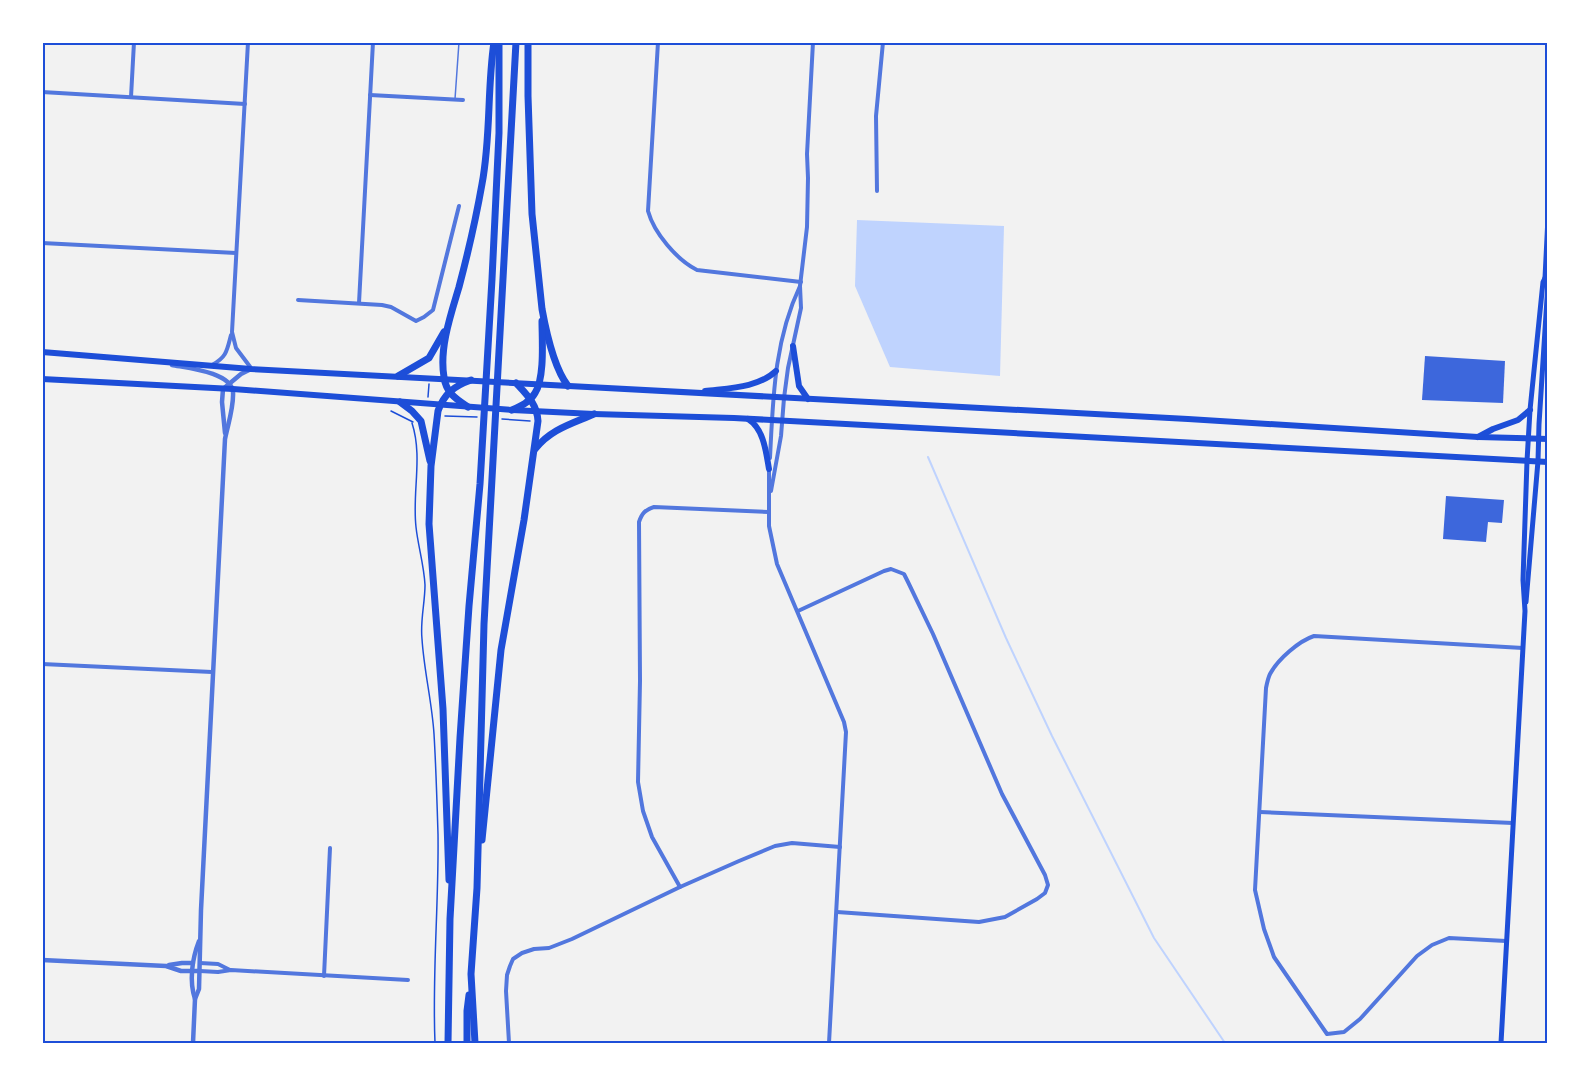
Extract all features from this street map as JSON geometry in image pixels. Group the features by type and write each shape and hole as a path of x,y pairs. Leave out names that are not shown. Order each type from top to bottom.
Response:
{"highway":[{"path":"468,407 448,392 443,369 447,328 471,239 483,181 494,42"},
{"path":"448,1043 450,919 460,738 484,421 499,133 499,42"},
{"path":"477,888 484,624 516,42"},
{"path":"528,42 532,214 542,309 559,372 568,386"},
{"path":"512,410 523,406 531,399 539,384 542,309"},
{"path":"398,376 429,358 447,328"},
{"path":"793,346 799,386 808,399"},
{"path":"42,352 251,369 1548,439"},
{"path":"687,393 742,386 765,379 776,371"},
{"path":"42,379 228,388 512,410 747,419 1548,462"},
{"path":"450,919 443,709 429,524 431,466 440,405 448,392 471,380"},
{"path":"467,1043 467,1011 477,888 501,650 538,421 537,411 531,399 516,382"},
{"path":"400,402 415,420 421,421 431,466"},
{"path":"1478,437 1518,420 1530,410"},
{"path":"535,449 555,430 594,414"},
{"path":"747,419 756,427 764,441 769,469"},
{"path":"471,974 475,1043"}],"main road":[{"path":"1525,611 1523,570 1528,439 1545,278 1548,217"},
{"path":"1501,1043 1525,611 1538,461 1548,283 1545,278"}],"street":[{"path":"131,97 134,42"},
{"path":"212,366 225,355 232,332 248,42"},
{"path":"359,303 373,42"},
{"path":"658,42 648,211 654,227 682,262 697,270 801,284"},
{"path":"769,497 801,308 807,227 807,154 813,42"},
{"path":"877,191 876,116 883,42"},
{"path":"42,92 245,104"},
{"path":"370,95 462,100"},
{"path":"298,300 391,307 416,321 424,317 433,310 459,206"},
{"path":"42,243 236,253"},
{"path":"801,284 791,305 772,397 768,512 775,557 844,722 846,732 829,1043"},
{"path":"225,439 222,402 228,388 241,374 251,369 236,348 232,332"},
{"path":"140,360 213,373 228,388 232,403 225,439 212,672 200,971 199,989 195,999"},
{"path":"680,887 652,837 643,811 638,782 639,522 646,509 654,507 768,512"},
{"path":"798,611 884,571 891,569 904,574 933,634 1002,794 1045,875 1048,885 1045,893 1037,899 1005,916 979,922 836,912"},
{"path":"1506,941 1449,938 1432,945 1417,956 1360,1019 1344,1032 1327,1034 1274,957 1264,929 1255,890 1266,688 1270,673 1303,640 1314,636 1523,648"},
{"path":"42,664 212,672"},
{"path":"1260,812 1513,824"},
{"path":"509,1043 507,975 513,959 522,953 549,948 572,939 680,887 775,846 792,843 840,847"},
{"path":"324,976 330,848"},
{"path":"194,1043 195,999 192,989 192,971 194,954 200,938"},
{"path":"42,960 166,966 192,971 231,970 408,980"},
{"path":"166,966 182,963 218,964 231,970"}],"lane":[{"path":"455,100 459,42"}],"path":[{"path":"427,404 429,378"},
{"path":"391,411 415,420 418,455 415,485 416,526 425,586 422,637 434,734 437,813 437,923 433,1004 435,1043"},
{"path":"438,415 484,421"},
{"path":"494,422 538,421"}],"water":[{"path":"857,220 1004,226 1000,376 890,367 855,286"}],"building":[{"path":"1425,356 1505,361 1503,403 1422,400"},
{"path":"1446,496 1504,500 1502,523 1488,522 1486,542 1443,539"}],"waterway":[{"path":"928,457 1006,638 1052,736 1154,938 1225,1043"}]}
